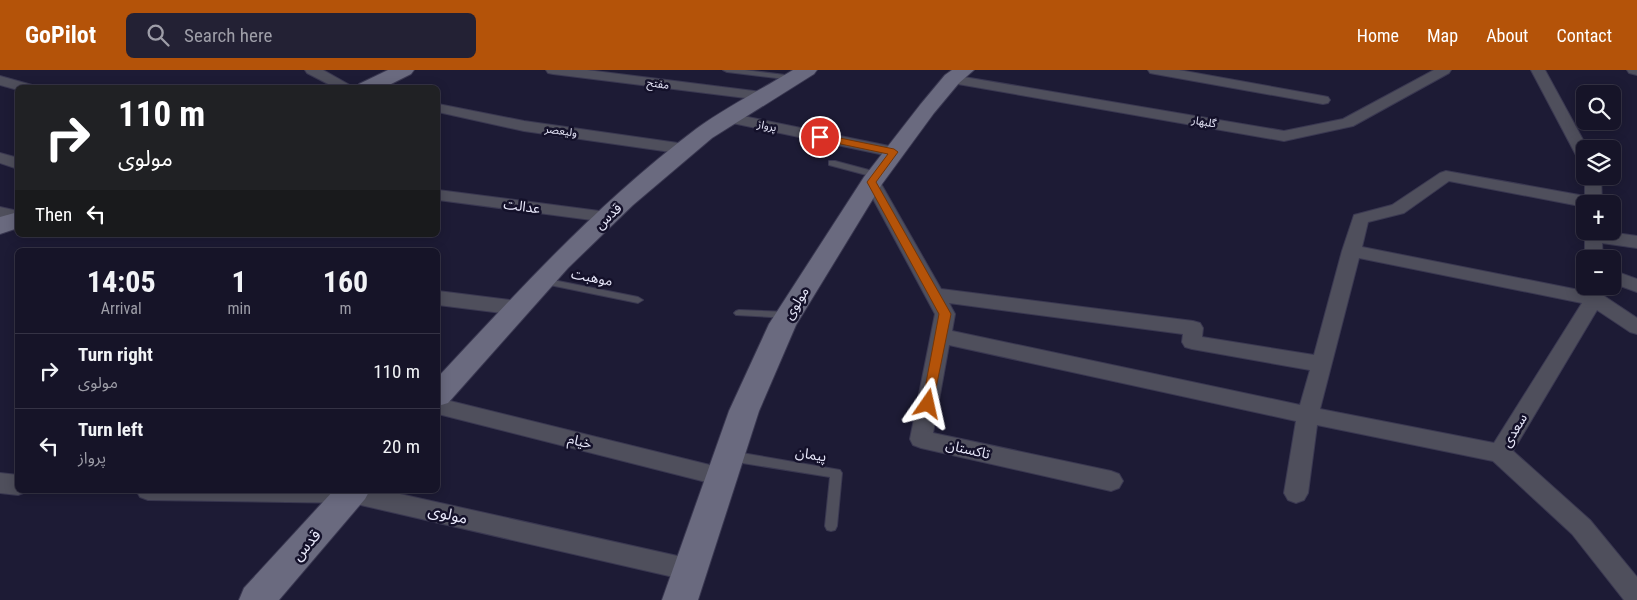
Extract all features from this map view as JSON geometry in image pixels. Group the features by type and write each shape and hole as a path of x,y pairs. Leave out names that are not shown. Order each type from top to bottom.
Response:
{"street":[{"path":"312,70 342,85"},
{"path":"372,85 404,70"},
{"name":"مفتح","path":"553,70 762,96"},
{"path":"1155,70 1323,100"},
{"name":"گلبهار","path":"958,74 1284,136 1348,123 1444,70"},
{"path":"1538,70 1576,140"},
{"name":"قدس","path":"440,393 559,262 607,217 704,133 800,74"},
{"name":"مولوی","path":"680,600 744,411 788,315 874,178 958,74"},
{"path":"0,80 17,85"},
{"name":"ولیعصر","path":"440,108 524,126 685,149"},
{"name":"پرواز","path":"728,118 894,152"},
{"path":"0,158 15,163"},
{"path":"1296,493 1308,415 1360,219 1398,209 1446,176 1576,200"},
{"name":"تاکستان","path":"874,178 945,314 921,439 1110,481"},
{"name":"عدالت","path":"440,195 607,217"},
{"path":"0,212 15,217"},
{"path":"0,226 15,219"},
{"path":"1621,239 1637,242"},
{"path":"1351,251 1576,289"},
{"path":"1621,280 1637,286"},
{"name":"سعدی","path":"1592,295 1500,453 1581,527 1637,596"},
{"path":"1598,295 1637,327"},
{"path":"935,296 1193,328 1192,342 1321,364"},
{"path":"440,298 517,308"},
{"path":"941,336 1308,415 1500,453"},
{"name":"خیام","path":"440,406 726,466"},
{"path":"0,483 15,485"},
{"name":"قدس","path":"257,600 351,493"},
{"name":"مولوی","path":"362,493 691,570"}],"lane":[{"path":"727,70 800,74"},
{"path":"832,163 874,178"},
{"name":"موهبت","path":"542,281 638,300"},
{"path":"740,313 788,315"},
{"name":"پیمان","path":"726,466 836,473 831,526"}],"route":[{"path":"820,137 894,152 872,182 945,314 928,404"}]}
